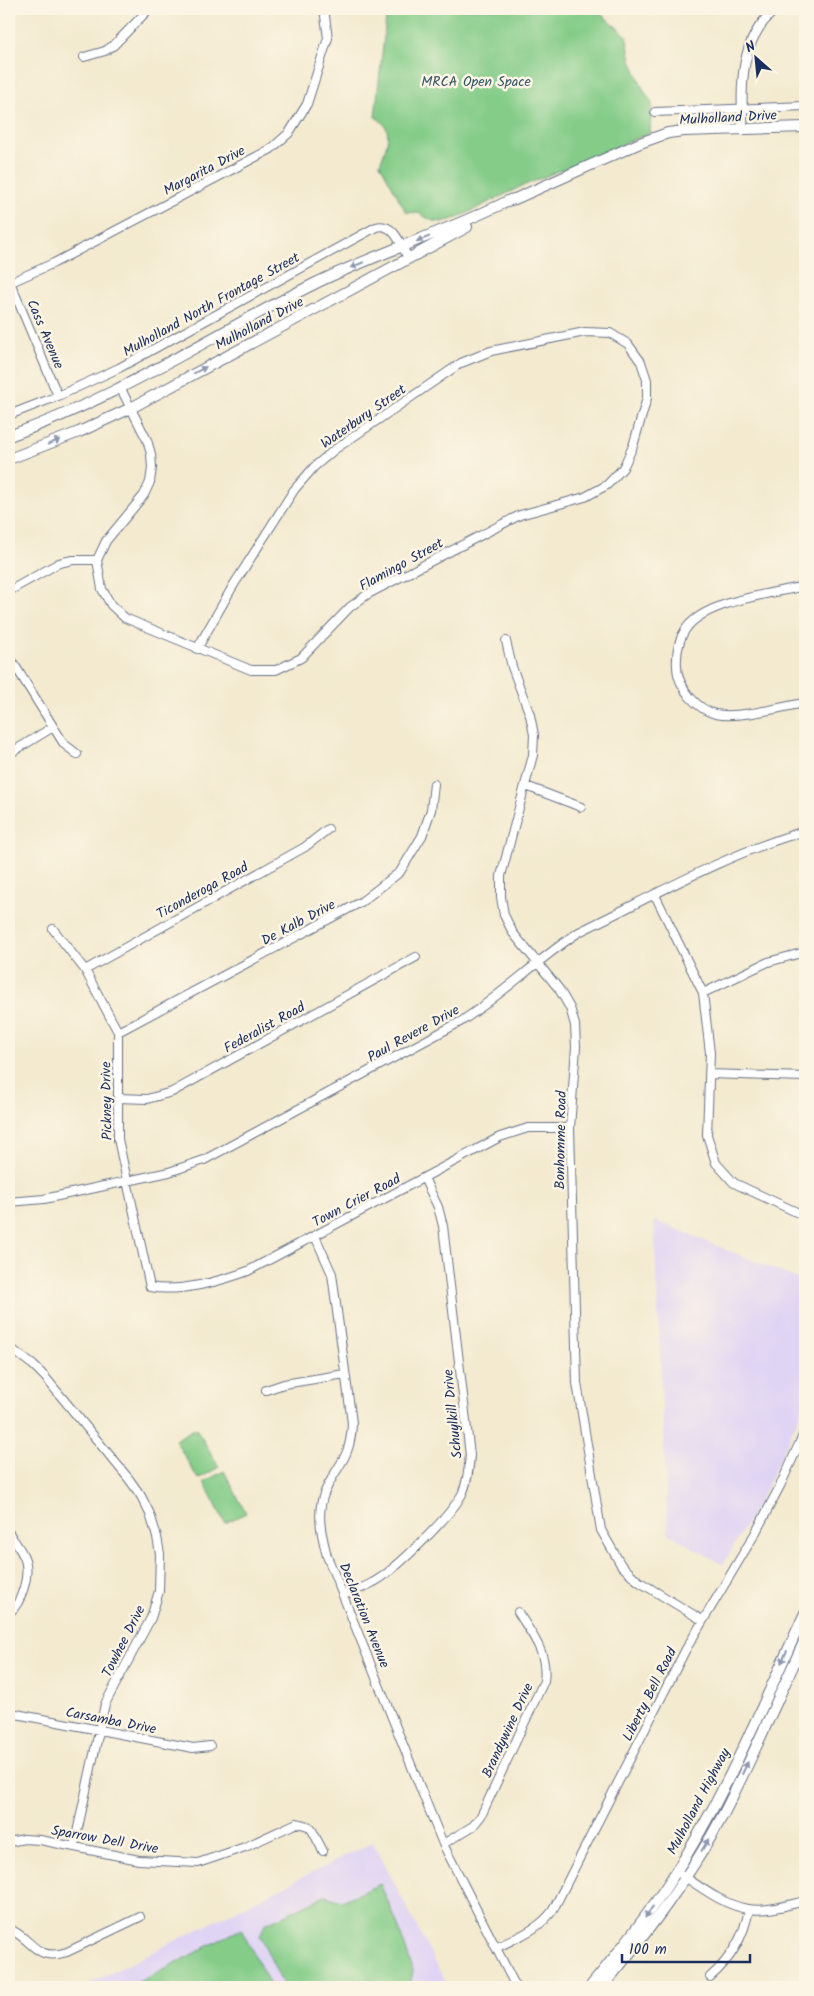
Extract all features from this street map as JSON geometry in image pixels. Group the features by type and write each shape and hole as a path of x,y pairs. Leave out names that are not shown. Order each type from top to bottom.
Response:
{"main road":[{"name":"Mulholland Drive","path":"9,436 121,389 314,284 463,223 510,200 653,138 684,131 805,128"},
{"name":"Mulholland Drive","path":"9,459 79,432 131,408 512,203 515,199"},
{"name":"Mulholland Highway","path":"590,1987 644,1918 676,1872 707,1818 731,1770 805,1613"},
{"name":"Mulholland Highway","path":"602,1987 636,1946 686,1877 724,1812 805,1640"}],"street":[{"path":"84,57 105,51 114,45 149,9"},
{"name":"Margarita Drive","path":"10,282 54,263 271,148 289,133 307,104 328,38 324,9"},
{"path":"743,129 742,80 744,60 752,38 768,16 776,9"},
{"path":"655,112 805,106"},
{"name":"Mulholland North Frontage Street","path":"9,415 58,396 118,368 376,227 386,226 392,229 408,258"},
{"name":"Cass Avenue","path":"10,282 58,396"},
{"name":"Waterbury Street","path":"197,649 233,586 294,490 334,450 462,363 491,351 585,332 610,332 628,344"},
{"name":"Flamingo Street","path":"97,560 102,589 111,605 124,618 251,670 276,670 300,658 350,607 368,594 520,514 585,497 607,486 623,468 633,446 647,398 647,380 641,362 628,344"},
{"path":"9,591 59,563 73,560 97,560 106,541 144,495 150,482 151,454 147,440 121,389"},
{"path":"805,586 734,602 708,611 692,621 681,638 676,657 677,672 684,691 698,706 714,714 734,715 805,703"},
{"name":"Bonhomme Road","path":"506,641 512,667 530,715 534,735 533,755 526,786 501,876 501,897 504,916 513,933 559,988 570,1008 575,1026 576,1047 570,1128 577,1383 602,1530 621,1565 638,1581 702,1620"},
{"path":"9,656 64,744 77,754"},
{"path":"9,754 53,727"},
{"name":"De Kalb Drive","path":"118,1032 361,902 400,872 422,836 431,810 434,784"},
{"path":"526,786 581,807"},
{"name":"Ticonderoga Road","path":"84,970 305,847 328,829"},
{"name":"Paul Revere Drive","path":"9,1202 44,1199 169,1172 213,1155 460,1022 486,1006 579,932 737,855 770,841 805,831"},
{"path":"655,895 702,993 710,1053 707,1135 716,1163 734,1183 805,1216"},
{"name":"Pickney Drive","path":"53,929 84,970 118,1032 118,1138 150,1287"},
{"path":"702,993 768,962 805,952"},
{"name":"Federalist Road","path":"118,1098 147,1099 172,1092 416,957"},
{"path":"710,1074 805,1077"},
{"name":"Town Crier Road","path":"150,1287 196,1286 224,1280 248,1271 513,1131 528,1128 570,1128"},
{"name":"Schuylkill Drive","path":"344,1595 371,1584 397,1564 450,1512 462,1493 469,1474 470,1455 443,1226 438,1208 424,1178"},
{"name":"Declaration Avenue","path":"314,1236 332,1274 352,1423 352,1440 346,1456 324,1495 320,1512 320,1531 327,1556 443,1844 516,1987"},
{"name":"Towhee Drive","path":"9,1347 33,1365 45,1377 129,1479 150,1514 160,1554 159,1591 151,1618 105,1704 74,1846"},
{"path":"266,1390 284,1384 345,1374"},
{"name":"Liberty Bell Road","path":"496,1948 536,1928 553,1910 702,1620 756,1532 780,1486 805,1431"},
{"path":"9,1533 25,1559 25,1583 16,1607 9,1612"},
{"name":"Brandywine Drive","path":"443,1844 473,1826 480,1816 544,1681 546,1667 542,1652 518,1612"},
{"name":"Carsamba Drive","path":"9,1714 193,1748 210,1746"},
{"name":"Sparrow Dell Drive","path":"9,1842 24,1839 40,1840 139,1860 198,1863 245,1848 297,1823 308,1826 312,1830 323,1851"},
{"path":"676,1872 716,1897 749,1909 805,1902"},
{"path":"710,1977 734,1951 744,1932 749,1909"},
{"path":"9,1929 18,1933 39,1952 56,1955 140,1916"}],"shaded area":[{"path":"654,1220 805,1282 805,1403 767,1487 723,1565 668,1533"},
{"path":"373,1842 448,1987 83,1987"}],"green space":[{"name":"MRCA Open Space","path":"387,9 595,9 626,35 631,60 644,91 652,103 650,133 520,187 457,218 442,222 433,221 418,213 406,212 380,164 388,138 385,126 375,117"},
{"path":"196,1428 219,1467 198,1479 175,1440"},
{"path":"224,1471 246,1513 225,1523 204,1482"},
{"path":"380,1884 395,1918 413,1970 410,1987 284,1987 260,1936 265,1924 327,1895 342,1901"},
{"path":"241,1929 271,1987 129,1987"}]}
